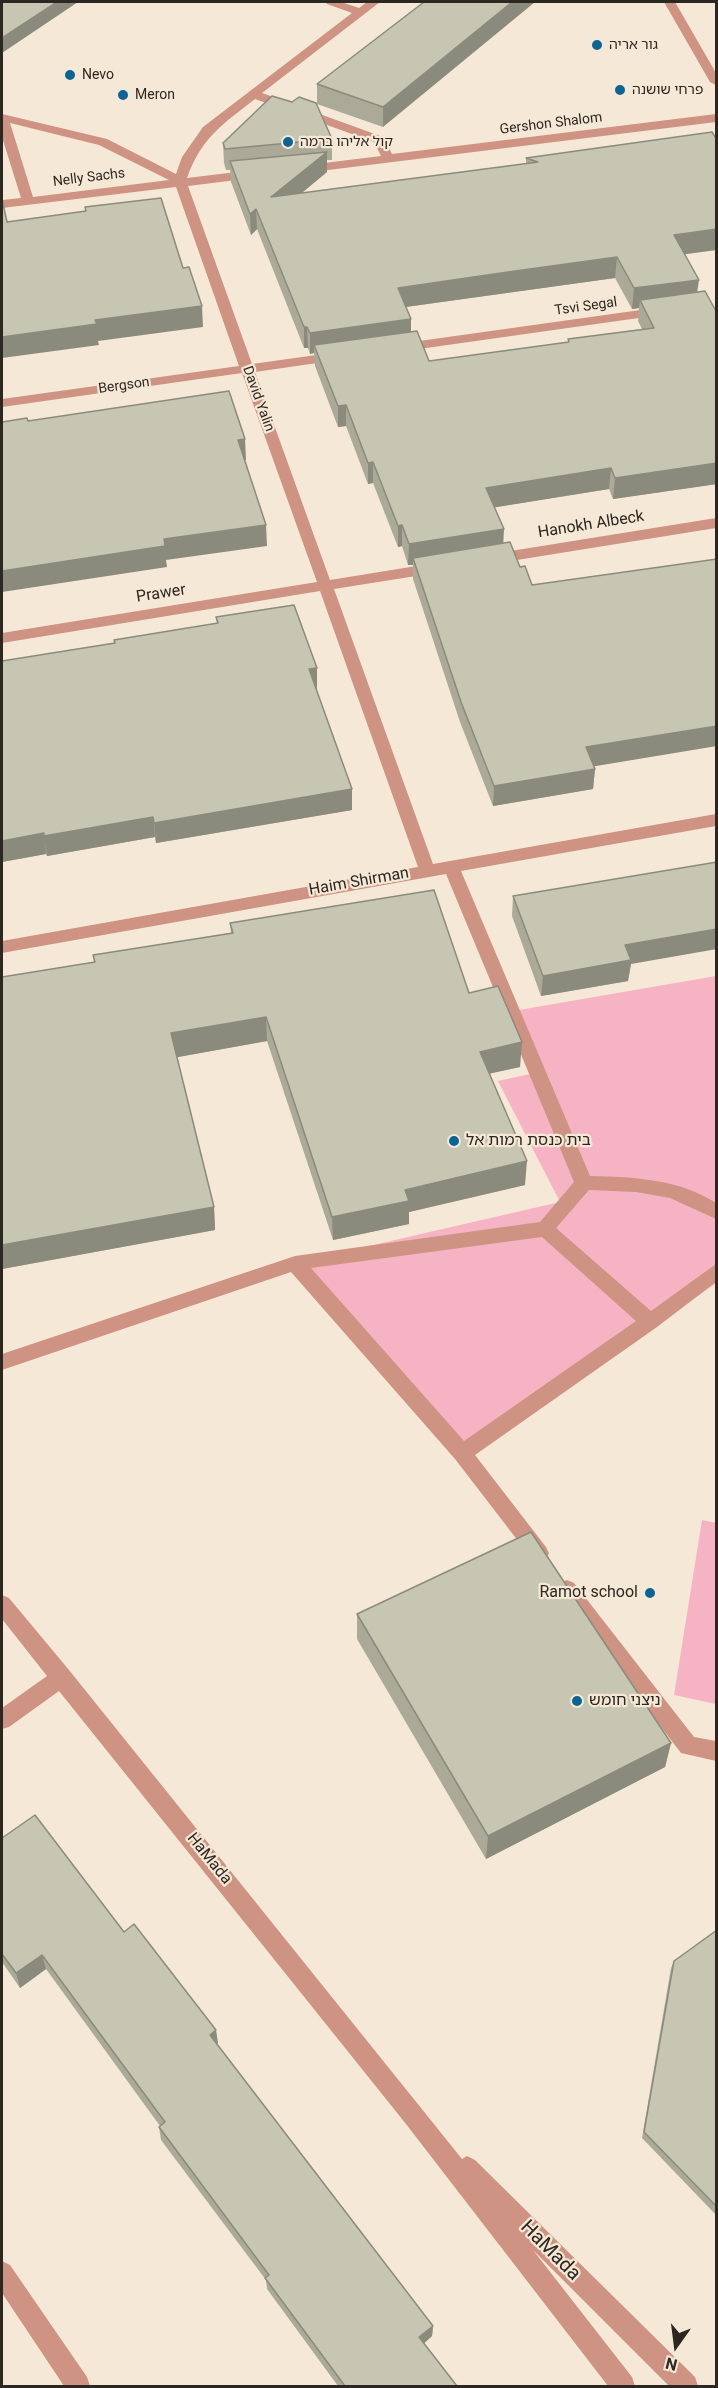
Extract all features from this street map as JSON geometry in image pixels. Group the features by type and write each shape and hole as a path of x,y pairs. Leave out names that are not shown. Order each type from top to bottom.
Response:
{"street":[{"path":"331,2 360,12"},
{"path":"2,118 103,142 180,182 188,157 207,130 374,2"},
{"path":"669,2 717,82"},
{"path":"253,94 380,140 389,160"},
{"path":"2,118 27,201"},
{"name":"Gershon Shalom","path":"296,170 717,118"},
{"name":"Nelly Sachs","path":"2,204 261,173"},
{"name":"David Yalin","path":"180,182 427,870"},
{"name":"Tsvi Segal","path":"389,349 682,308"},
{"name":"Bergson","path":"2,403 354,354"},
{"name":"Hanokh Albeck","path":"482,561 717,523"},
{"name":"Prawer","path":"2,638 448,566"},
{"name":"Haim Shirman","path":"2,947 717,820"},
{"path":"451,866 584,1183"},
{"path":"2,1362 295,1263 545,1228 584,1183 649,1184 702,1201 717,1212"},
{"path":"545,1228 650,1322"},
{"path":"295,1263 462,1453 687,1746 717,1751"},
{"path":"462,1453 650,1322 717,1272"},
{"name":"HaMada","path":"2,1604 414,2116 623,2386"},
{"path":"2,1720 62,1677"},
{"name":"HaMada","path":"414,2116 686,2386"},
{"path":"2,2273 78,2386"}],"shaded area":[{"path":"716,976 716,1283 471,1456 295,1263 560,1202 498,1081 539,1072 513,1011"},
{"path":"702,1520 716,1523 716,1704 674,1695"}],"building":[{"path":"2,2 57,2 2,38"},
{"path":"424,2 512,2 383,107 317,84"},
{"path":"272,96 292,102 299,97 316,103 332,139 225,149 223,143"},
{"path":"712,132 717,140 717,229 674,235 699,280 634,288 617,257 398,288 411,319 310,333 307,327 304,327 256,209 250,214 230,161 327,152 271,197 538,162 526,158"},
{"path":"161,198 183,268 189,267 202,306 95,320 97,324 2,337 2,199 7,222 86,211 85,207"},
{"path":"705,291 717,313 717,463 615,478 611,468 486,488 504,529 409,544 402,525 398,526 373,462 368,463 346,405 338,406 314,345 417,331 429,361 569,342 568,339 654,328 640,300"},
{"path":"229,391 245,439 238,440 266,525 164,539 165,546 2,571 2,422 27,418 28,421"},
{"path":"510,542 520,567 525,566 532,585 717,559 717,726 586,747 595,769 494,786 461,702 413,558"},
{"path":"294,605 317,668 309,669 352,789 154,823 153,817 2,841 2,661 115,643 114,640 218,623 216,617"},
{"path":"717,862 717,929 625,945 631,960 543,976 513,896"},
{"path":"434,890 469,993 498,986 522,1042 480,1052 527,1161 405,1190 409,1201 332,1217 266,1017 171,1033 214,1207 2,1245 2,977 95,962 93,955 233,933 230,923"},
{"path":"531,1532 671,1743 488,1836 357,1614"},
{"path":"35,1815 124,1932 134,1924 216,2030 210,2035 433,2326 419,2337 457,2386 345,2386 265,2278 269,2275 159,2127 165,2122 42,1955 16,1973 2,1954 2,1838"},
{"path":"717,1930 717,2207 644,2132 674,1961"}],"place":[{"name":"גור אריה","path":"597,45"},
{"name":"Nevo","path":"70,75"},
{"name":"פרחי שושנה","path":"620,90"},
{"name":"Meron","path":"123,95"},
{"name":"קול אליהו ברמה","path":"288,142"},
{"name":"בית כנסת רמות אל","path":"454,1141"},
{"name":"Ramot school","path":"650,1593"},
{"name":"ניצני חומש","path":"577,1701"}]}
